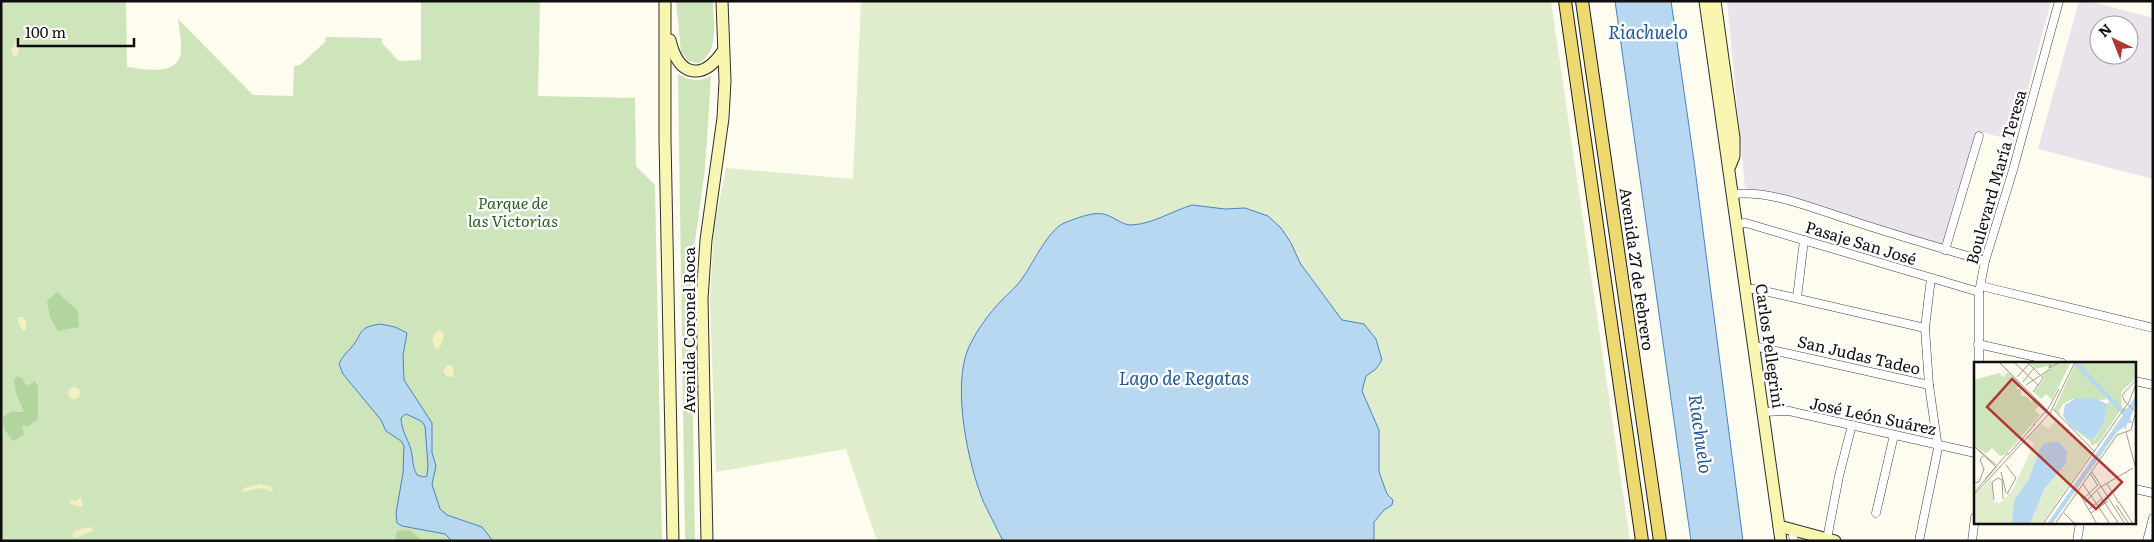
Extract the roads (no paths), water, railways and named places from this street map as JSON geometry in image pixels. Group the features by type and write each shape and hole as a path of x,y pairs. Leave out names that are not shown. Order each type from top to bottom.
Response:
{"main road":[{"name":"Avenida Coronel Roca","path":"665,1 665,139 673,541"},
{"name":"Avenida Coronel Roca","path":"707,541 703,270 724,118 725,81 722,1"},
{"name":"Avenida 27 de Febrero","path":"1565,1 1642,541"},
{"name":"Avenida 27 de Febrero","path":"1582,1 1660,541"},
{"name":"Carlos Pellegrini","path":"1704,1 1781,541"},
{"name":"Carlos Pellegrini","path":"1715,1 1734,138 1734,156 1729,170"},
{"path":"666,24 675,57 687,70 701,71 714,63 723,51"},
{"path":"1779,526 1793,535 1831,540"}],"street":[{"name":"Boulevard María Teresa","path":"1978,362 1980,289 1985,261 2016,161 2059,1"},
{"path":"1945,250 1979,136"},
{"path":"1732,194 1754,193 1804,206 1985,261"},
{"name":"Pasaje San José","path":"1736,224 1746,223 1931,278 2153,328"},
{"path":"1797,298 1804,240"},
{"path":"1919,541 1938,444 1929,385 1925,328 1931,278"},
{"path":"1746,289 1756,289 1925,328"},
{"path":"1978,344 2058,362"},
{"name":"San Judas Tadeo","path":"1754,346 1929,385"},
{"path":"2136,381 2153,385"},
{"name":"José León Suárez","path":"1764,412 1785,411 1974,453"},
{"path":"1831,540 1839,476 1852,425"},
{"path":"1876,513 1894,435"},
{"path":"2136,490 2153,493"},
{"path":"2147,541 2153,518"},
{"path":"1972,541 1974,524"},
{"path":"2077,541 2080,524"}],"water":[{"name":"Riachuelo","path":"1615,1 1671,1 1694,161 1743,541 1691,541"},
{"name":"Lago de Regatas","path":"1192,205 1225,209 1245,208 1268,216 1281,228 1291,243 1300,263 1342,320 1364,324 1376,339 1382,360 1376,369 1366,376 1362,391 1379,430 1379,472 1387,494 1393,500 1392,505 1384,510 1374,522 1374,541 1003,541 978,487 972,468 964,426 962,405 963,365 975,336 983,322 1021,280 1052,233 1064,223 1085,216 1102,214 1128,225 1139,224 1155,220"},
{"path":"380,324 395,327 407,333 403,355 404,380 432,423 432,453 436,466 432,484 440,509 447,515 482,527 493,541 452,541 445,534 402,526 397,523 396,513 403,473 404,446 401,441 386,431 381,420 343,374 339,364 361,332 367,327","holes":["406,414 421,421 425,426 428,465 427,476 424,477 417,475 415,471 411,448 403,429 401,418"]}],"park label":[{"name":"Parque de las Victorias","path":"513,212"}]}
